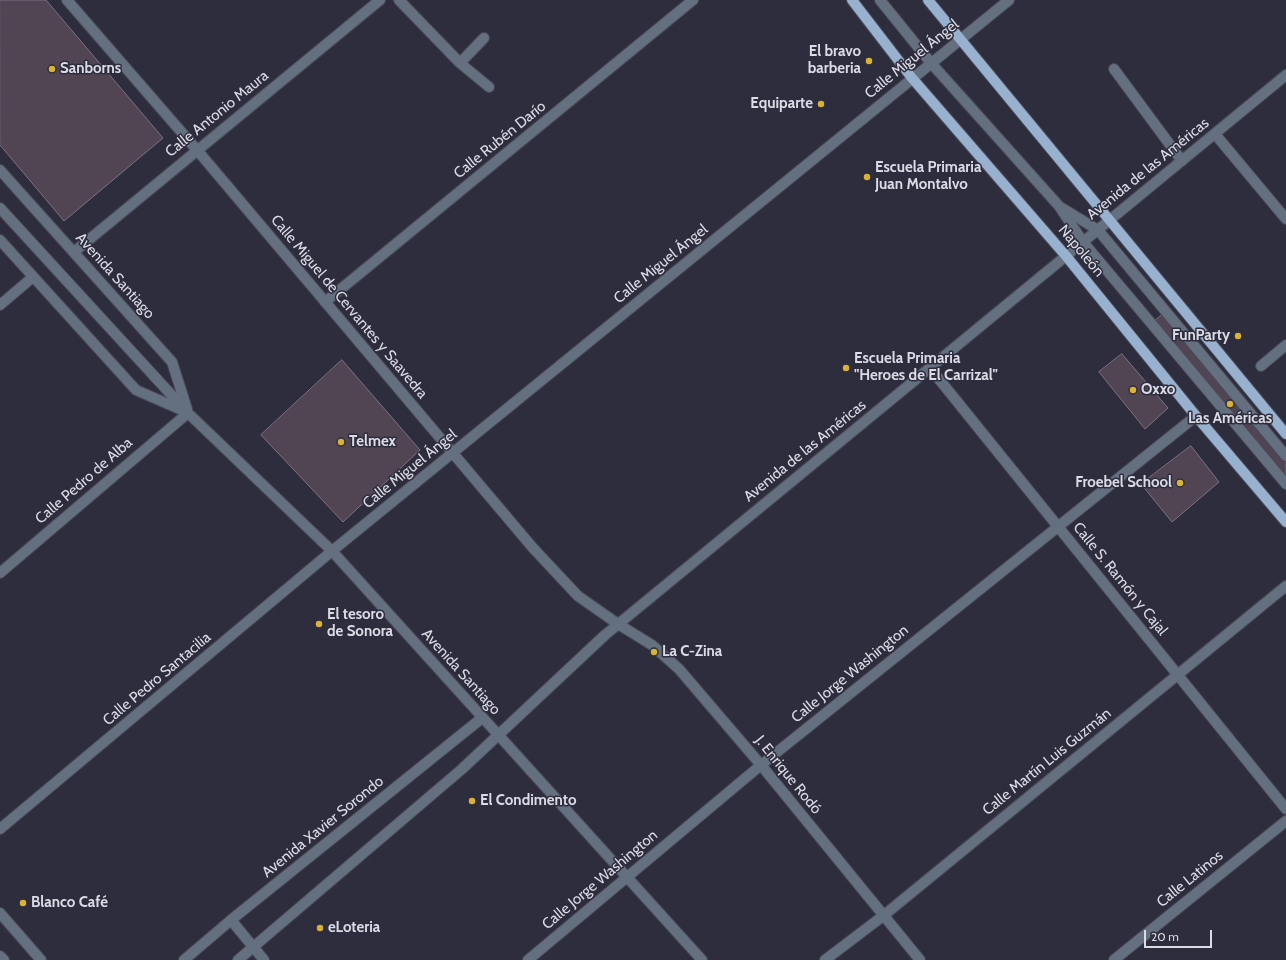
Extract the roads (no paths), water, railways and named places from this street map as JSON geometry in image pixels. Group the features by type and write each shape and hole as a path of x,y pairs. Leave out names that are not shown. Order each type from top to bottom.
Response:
{"main road":[{"name":"Napoleón","path":"852,0 912,78 1066,256 1196,416 1286,522"},
{"path":"928,0 1286,434"}],"street":[{"name":"Calle Miguel de Cervantes y Saavedra","path":"67,0 197,150 452,454 533,548 578,596 618,624"},
{"name":"Calle Antonio Maura","path":"74,252 380,0"},
{"path":"399,0 460,62 489,87"},
{"name":"Calle Rubén Darío","path":"325,302 693,0"},
{"path":"880,0 931,63 1059,206 1083,242 1286,484"},
{"name":"Calle Miguel Ángel","path":"332,551 1009,0"},
{"path":"460,62 484,38"},
{"path":"1114,69 1182,161"},
{"name":"Avenida de las Américas","path":"498,735 618,624 1286,75"},
{"path":"1215,134 1286,219"},
{"name":"Avenida Santiago","path":"0,170 172,362 188,413"},
{"path":"1059,206 1098,230 1286,456"},
{"name":"Avenida Santiago","path":"0,208 188,413 332,551 702,960"},
{"name":"Avenida Santiago","path":"0,240 136,390 188,413"},
{"path":"0,306 34,277"},
{"path":"1261,366 1286,345"},
{"name":"Calle S. Ramón y Cajal","path":"930,368 1286,809"},
{"name":"Calle Pedro de Alba","path":"0,573 188,413"},
{"name":"Calle Jorge Washington","path":"528,960 762,765 1196,416"},
{"name":"Calle Pedro Santacilia","path":"0,829 332,551"},
{"name":"Calle Martín Luis Guzmán","path":"825,960 883,916 1286,586"},
{"name":"J. Enrique Rodó","path":"618,624 652,645 679,669 762,765 920,960"},
{"name":"Avenida Xavier Sorondo","path":"184,960 231,920 482,718"},
{"path":"238,960 462,769 498,735"},
{"name":"Calle Latinos","path":"1114,960 1286,821"},
{"path":"0,913 41,960"},
{"path":"231,920 264,960"},
{"path":"0,956 4,960"}],"place":[{"name":"El bravo barberia","path":"869,61"},
{"name":"Sanborns","path":"52,69"},
{"name":"Equiparte","path":"821,104"},
{"name":"Escuela Primaria Juan Montalvo","path":"867,177"},
{"name":"FunParty","path":"1238,336"},
{"name":"Escuela Primaria \"Heroes de El Carrizal\"","path":"846,368"},
{"name":"Oxxo","path":"1133,390"},
{"name":"Las Américas","path":"1230,404"},
{"name":"Telmex","path":"341,442"},
{"name":"Froebel School","path":"1180,483"},
{"name":"El tesoro de Sonora","path":"319,624"},
{"name":"La C-Zina","path":"654,652"},
{"name":"El Condimento","path":"472,801"},
{"name":"Blanco Café","path":"23,903"},
{"name":"eLoteria","path":"320,928"}]}
